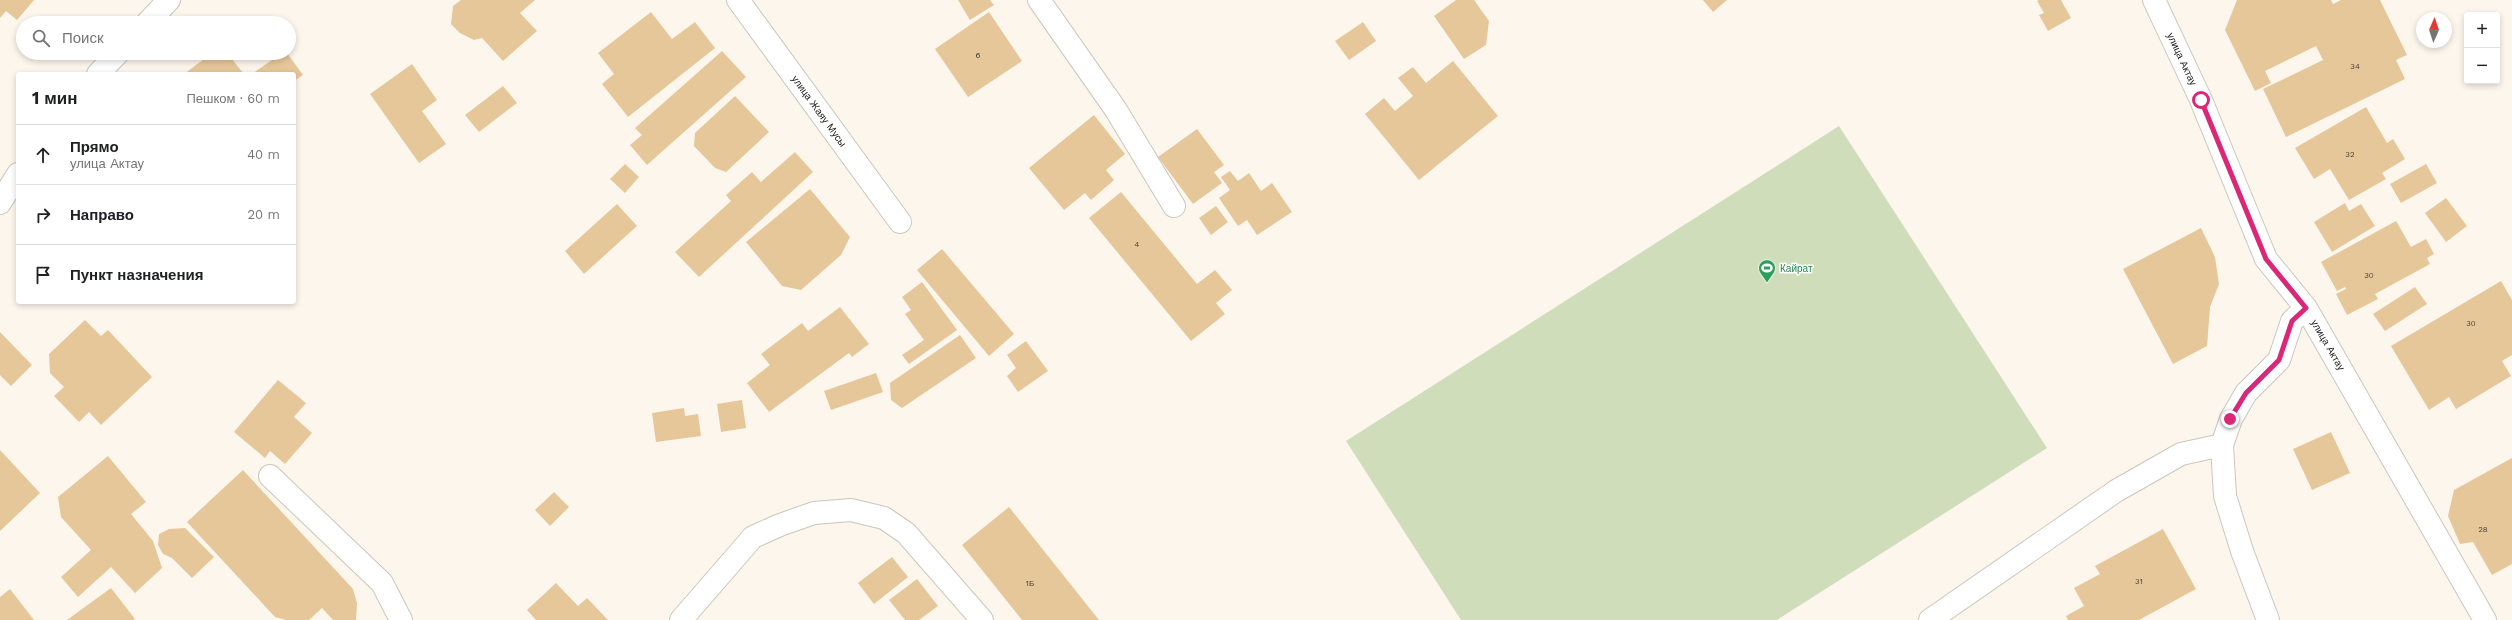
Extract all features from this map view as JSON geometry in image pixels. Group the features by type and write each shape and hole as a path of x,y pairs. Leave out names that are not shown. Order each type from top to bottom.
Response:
{"street":[{"path":"154,16 169,0"},
{"name":"улица Жаяу Мусы","path":"738,0 900,222"},
{"path":"1039,0 1116,110 1174,206"},
{"name":"улица Актау","path":"2154,0 2201,100 2266,259 2306,308 2486,620"},
{"path":"100,72 111,60"},
{"path":"0,203 16,177"},
{"path":"2268,620 2242,551 2225,496 2222,445 2230,419 2246,393 2279,360 2292,321 2306,308"},
{"path":"1930,620 2116,491 2181,454 2222,445"},
{"path":"270,476 382,583 400,620"},
{"path":"681,620 753,537 780,525 814,513 850,510 884,518 906,533 982,620"}],"green space":[{"name":"Кайрат","path":"1839,126 2047,448 1777,620 1461,620 1346,441"}],"building":[{"path":"0,0 34,0 20,16 16,16 16,19 6,11 0,18"},
{"path":"461,0 535,0 520,13 537,31 503,61 482,38 474,40 460,33 451,24 453,6"},
{"path":"958,0 990,0 994,5 970,20"},
{"path":"1456,0 1474,0 1489,21 1486,45 1464,59 1434,16"},
{"path":"1703,0 1727,0 1713,12"},
{"path":"2061,0 2071,18 2048,31 2039,15 2044,13 2037,1"},
{"path":"2237,0 2331,0 2333,4 2341,0 2380,0 2407,55 2396,60 2405,79 2286,137 2263,89 2323,60 2316,46 2265,71 2271,83 2255,91 2225,30"},
{"path":"651,12 672,39 695,22 715,48 628,117 602,84 614,74 598,53"},
{"path":"989,12 1022,61 968,97 935,49"},
{"path":"1363,22 1376,41 1349,60 1335,41"},
{"path":"722,51 746,77 647,165 630,145 642,135 635,128"},
{"path":"203,60 233,60 242,72 187,72"},
{"path":"272,60 292,60 303,75 296,80 296,72 255,72"},
{"path":"1453,61 1498,116 1419,180 1365,114 1384,98 1395,111 1413,96 1398,78 1413,67 1426,83"},
{"path":"412,64 437,100 422,111 446,144 419,163 370,94"},
{"path":"503,86 517,103 479,132 465,115"},
{"path":"735,96 769,132 726,172 715,168 694,146 695,133"},
{"path":"2366,107 2387,143 2393,139 2405,159 2382,173 2386,179 2349,200 2330,169 2314,179 2295,148"},
{"path":"1094,115 1125,154 1106,170 1114,180 1091,200 1085,193 1064,210 1029,168"},
{"path":"1197,129 1224,165 1214,172 1222,183 1193,204 1158,157"},
{"path":"795,152 813,172 699,277 675,252 731,201 726,195 752,172 761,182"},
{"path":"625,164 639,177 625,193 610,179"},
{"path":"2426,164 2437,183 2401,203 2390,184"},
{"path":"1230,171 1238,181 1249,173 1261,191 1272,183 1292,212 1257,235 1247,220 1238,226 1219,198 1230,190 1221,177"},
{"path":"810,189 850,237 841,255 801,290 782,286 746,242"},
{"path":"1121,192 1197,284 1215,270 1232,290 1216,303 1225,314 1191,341 1089,218"},
{"path":"2446,198 2467,226 2446,242 2425,213"},
{"path":"2345,203 2349,211 2361,204 2375,226 2332,252 2314,222"},
{"path":"617,204 637,226 584,274 565,251"},
{"path":"1216,206 1228,222 1211,235 1199,218"},
{"path":"2396,221 2411,247 2426,239 2434,254 2427,258 2430,264 2375,294 2378,299 2347,315 2336,294 2346,289 2345,287 2337,291 2321,262"},
{"path":"2201,228 2215,257 2219,284 2210,307 2207,346 2173,364 2123,269"},
{"path":"942,249 1014,334 989,356 917,270"},
{"path":"2501,281 2512,300 2512,355 2502,361 2511,376 2456,409 2449,397 2429,410 2391,346"},
{"path":"922,282 957,330 909,364 902,355 924,340 905,314 911,310 902,297"},
{"path":"2415,287 2427,304 2385,331 2373,314"},
{"path":"840,307 869,344 852,357 849,353 769,412 747,383 770,365 761,354 802,323 808,331"},
{"path":"85,320 101,336 108,330 152,377 101,425 89,412 79,422 54,396 64,387 50,373 49,354"},
{"path":"0,332 32,365 11,386 0,375"},
{"path":"960,335 976,358 902,408 891,400 890,383"},
{"path":"1026,341 1048,371 1018,392 1007,376 1016,368 1007,355"},
{"path":"876,373 883,392 831,410 824,391"},
{"path":"278,380 306,403 294,417 312,433 285,464 270,451 265,458 234,432"},
{"path":"742,400 746,428 721,432 717,404"},
{"path":"684,408 685,416 698,414 701,436 656,442 652,413"},
{"path":"2331,432 2350,473 2312,490 2293,449"},
{"path":"0,450 40,493 0,531"},
{"path":"108,456 146,502 131,514 153,541 162,568 135,593 111,567 78,597 61,577 91,550 61,517 58,497"},
{"path":"2512,458 2512,564 2492,575 2473,542 2460,544 2448,516 2454,490"},
{"path":"243,470 353,589 357,603 356,620 333,620 322,608 309,620 286,620 275,617 187,522"},
{"path":"554,492 569,507 550,526 535,510"},
{"path":"1009,507 1099,620 1022,620 962,545"},
{"path":"185,528 214,557 192,578 172,558 163,554 158,545 159,534 169,529"},
{"path":"2163,529 2196,589 2139,620 2068,620 2066,616 2084,606 2074,588 2100,574 2095,566"},
{"path":"892,557 908,577 874,604 858,583"},
{"path":"917,579 938,606 919,620 905,620 889,600"},
{"path":"556,583 578,606 587,598 608,620 536,620 527,610"},
{"path":"111,588 135,619 67,620"},
{"path":"10,589 34,620 0,620 0,597"}],"place":[{"name":"Кайрат","path":"1767,283"}],"route":[{"path":"2201,100 2266,259 2306,308 2292,321 2279,360 2246,393 2230,419"}]}
